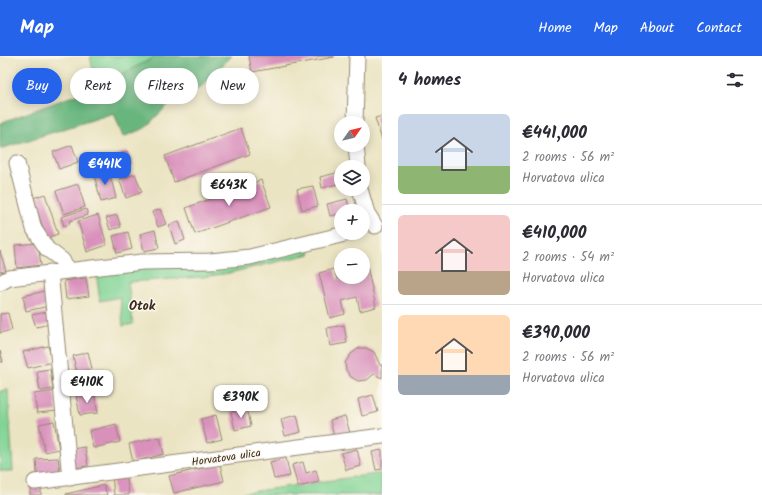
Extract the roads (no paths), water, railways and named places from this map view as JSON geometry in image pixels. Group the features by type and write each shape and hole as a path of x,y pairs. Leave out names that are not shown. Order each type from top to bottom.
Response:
{"street":[{"path":"355,116 357,56"},
{"path":"17,163 34,229 47,249 62,260 69,270"},
{"path":"362,196 373,227"},
{"path":"0,283 9,278 142,262 210,261 250,257 334,237"},
{"path":"50,272 70,478"},
{"name":"Horvatova ulica","path":"35,482 382,436"}],"district":[{"name":"Otok","path":"142,305"}]}
